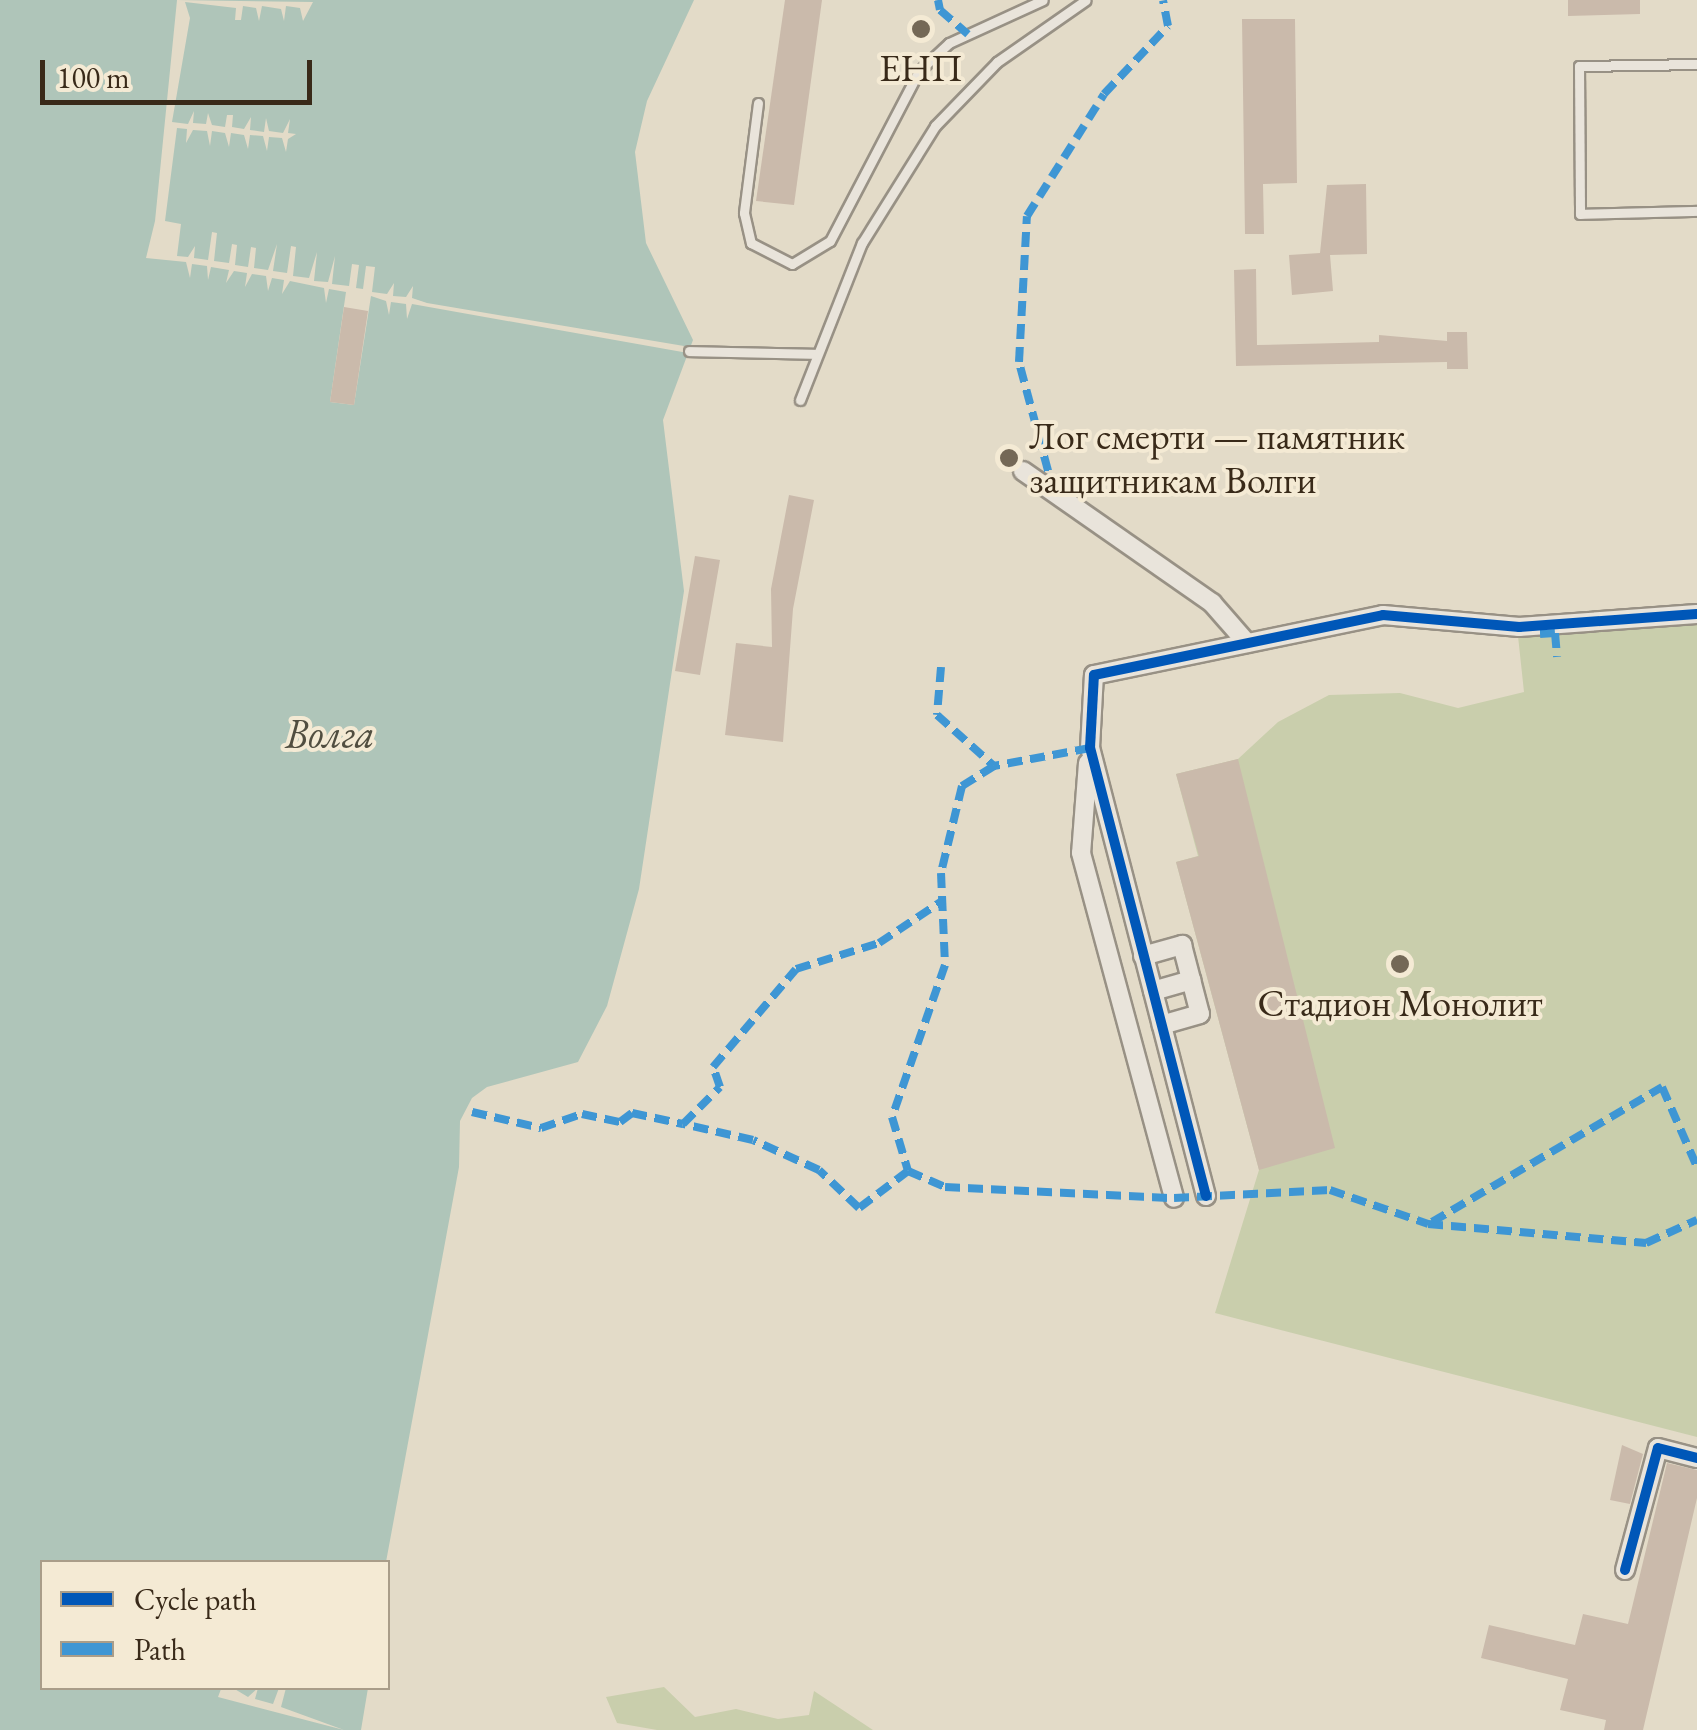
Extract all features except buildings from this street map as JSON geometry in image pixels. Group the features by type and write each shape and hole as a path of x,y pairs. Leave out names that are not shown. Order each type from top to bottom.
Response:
{"street":[{"path":"1023,471 1212,603 1247,643"},
{"path":"1174,1198 1081,854 1094,675 1383,615 1519,627 1697,614"},
{"path":"1090,748 1206,1196"},
{"path":"1081,854 1114,844"},
{"path":"1144,956 1182,945 1200,1014 1162,1025"},
{"path":"1153,991 1191,980"},
{"path":"1624,1570 1658,1448 1697,1458"}],"lane":[{"path":"758,103 744,213 751,243 792,264 830,240 919,71 949,44 1042,0"},
{"path":"800,400 862,244 935,126 996,62 1086,0"},
{"path":"1697,64 1579,66 1580,214 1697,210"},
{"path":"689,350 817,354"}],"green space":[{"path":"1697,623 1697,1437 1215,1313 1259,1170 1176,862 1198,856 1176,774 1238,759 1278,722 1329,695 1400,693 1458,708 1524,692 1518,636"},
{"path":"664,1687 695,1717 736,1709 778,1719 809,1715 814,1691 873,1730 657,1730 617,1723 606,1697"}],"water":[{"name":"Волга","path":"0,0 694,0 647,101 635,152 646,243 693,340 663,420 684,591 639,889 607,1006 578,1062 487,1087 472,1098 460,1121 459,1167 386,1560 40,1560 40,1690 368,1690 361,1730 0,1730"}],"pier":[{"path":"177,0 313,2 303,21 300,8 286,6 284,21 281,9 262,6 259,21 256,8 243,6 241,20 235,20 236,8 185,2 190,18 172,122 188,124 194,111 193,123 206,124 208,113 212,125 225,127 227,115 233,115 232,127 244,129 251,117 250,130 264,132 266,118 269,131 283,133 290,119 288,133 296,134 288,139 286,152 282,138 269,137 267,151 263,136 250,135 248,149 244,135 231,133 229,147 225,133 212,131 210,146 207,131 193,130 186,143 187,129 177,128 165,221 181,224 177,256 188,257 195,246 194,258 208,260 212,232 217,233 214,261 229,263 232,244 237,245 235,265 248,267 251,247 256,248 254,268 268,270 277,244 273,271 287,273 291,246 296,247 293,276 309,278 317,252 314,281 328,282 335,256 332,284 349,286 352,264 359,265 356,288 363,289 366,266 375,267 372,292 387,294 394,283 393,296 406,297 413,286 412,298 427,303 690,347 688,353 412,304 407,319 406,304 391,302 389,315 386,301 371,296 354,405 330,402 346,292 329,289 326,303 324,288 290,281 282,294 284,280 272,278 268,291 266,276 252,274 245,287 247,273 234,271 226,283 229,270 211,267 208,280 207,266 192,264 190,278 186,262 146,258 155,221"},
{"path":"221,1690 236,1690 248,1697 257,1690 255,1699 273,1704 278,1690 285,1690 281,1707 344,1730 218,1697"}],"marked path":[{"path":"938,0 940,10 968,34"},
{"path":"1054,493 1019,362 1027,216 1104,94 1168,26 1163,0"},
{"path":"1540,634 1555,633 1557,657"},
{"path":"941,667 937,715 994,766"},
{"path":"1090,748 994,766 962,786 941,873 945,965 892,1117 908,1171 945,1187 1174,1198 1330,1190 1428,1224 1646,1243 1697,1220"},
{"path":"908,1171 859,1208 819,1170 753,1140 683,1124 720,1087 713,1067 796,969 879,943 942,901"},
{"path":"1432,1222 1662,1087 1697,1167"},
{"path":"472,1112 541,1128 582,1114 620,1122 632,1113 683,1124"}],"cycle path":[{"path":"1206,1196 1090,748 1094,675 1383,615 1519,627 1697,614"},
{"path":"1625,1570 1658,1448 1697,1458"}],"place":[{"name":"ЕНП","path":"921,29"},
{"name":"Лог смерти — памятник защитникам Волги","path":"1009,458"},
{"name":"Стадион Монолит","path":"1400,964"}]}
